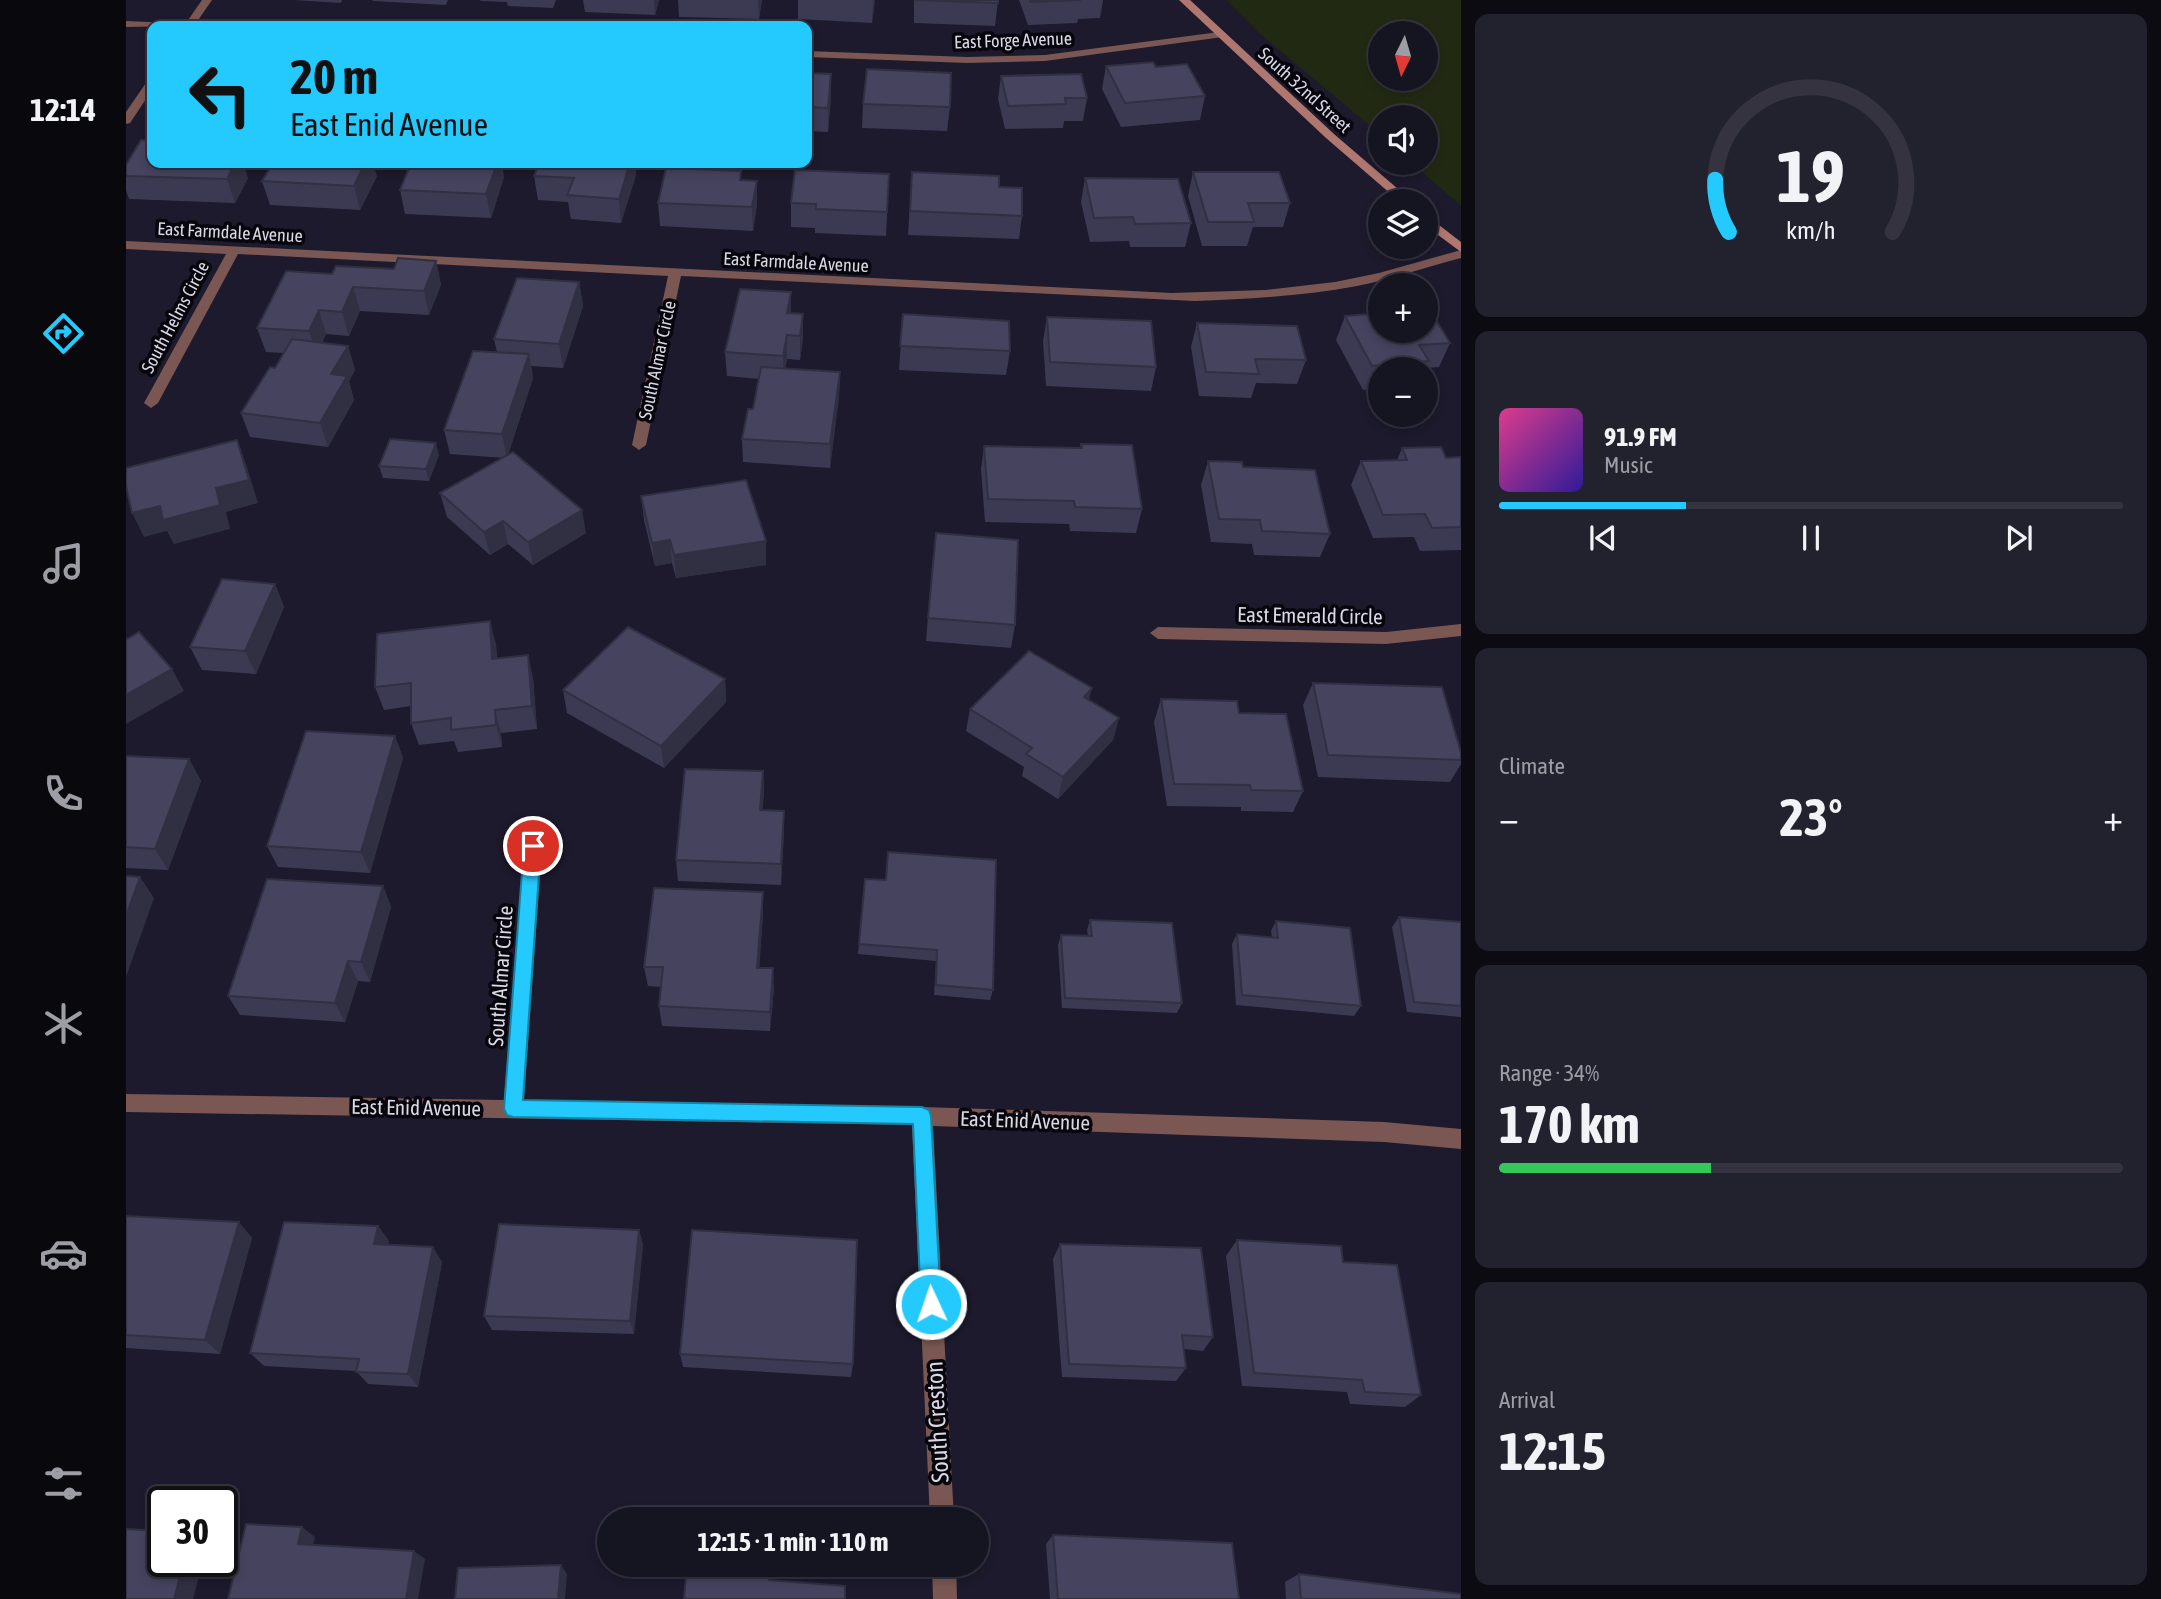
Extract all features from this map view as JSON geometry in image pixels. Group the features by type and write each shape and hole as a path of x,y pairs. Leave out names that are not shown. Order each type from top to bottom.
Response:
{"street":[{"path":"192,21 207,0"},
{"name":"South 32nd Street","path":"1184,0 1330,136 1392,189"},
{"path":"126,24 147,25"},
{"name":"East Forge Avenue","path":"812,54 967,60 1045,58 1219,35"},
{"path":"126,121 147,90"},
{"path":"1438,229 1461,248"},
{"name":"East Farmdale Avenue","path":"126,245 1172,297 1250,296 1359,282 1461,254"},
{"name":"South Helms Circle","path":"151,403 234,250"},
{"name":"South Almar Circle","path":"639,445 675,274"},
{"name":"East Emerald Circle","path":"1158,633 1386,638 1461,630"},
{"name":"South Almar Circle","path":"513,1109 533,846"},
{"name":"East Enid Avenue","path":"126,1103 922,1116 1384,1132 1461,1139"},
{"name":"South Creston","path":"922,1116 941,1507"},
{"path":"945,1577 946,1599"}],"green space":[{"path":"1226,0 1461,0 1461,206 1426,175 1438,175 1438,105 1368,105 1368,124 1260,34"}],"building":[{"path":"915,0 998,0 998,3"},
{"path":"1030,0 1081,0 1030,2"},
{"path":"1153,62 1156,67 1187,64 1205,96 1125,103 1106,66"},
{"path":"867,69 951,73 950,107 863,104"},
{"path":"812,73 831,74 828,108 812,107"},
{"path":"1081,74 1087,98 1065,98 1066,104 1008,106 1001,76"},
{"path":"141,140 147,141 147,168 232,168 227,179 126,176 126,165"},
{"path":"270,168 363,168 354,186 262,181"},
{"path":"409,168 495,168 486,194 400,190"},
{"path":"537,168 628,168 619,199 567,195 574,178 534,176"},
{"path":"666,168 741,171 740,180 757,181 752,207 658,203"},
{"path":"795,170 889,174 887,212 816,209 816,204 791,203"},
{"path":"912,172 999,176 999,187 1022,188 1022,216 910,211"},
{"path":"1193,172 1279,172 1290,203 1248,203 1254,222 1208,222"},
{"path":"1085,178 1178,179 1191,223 1135,224 1133,217 1094,218"},
{"path":"398,258 436,261 424,291 353,287 342,312 319,310 309,331 257,328 286,271 332,274 336,266 394,269"},
{"path":"517,278 579,282 559,344 494,339"},
{"path":"740,289 791,292 787,313 803,314 800,336 787,335 783,356 725,352"},
{"path":"903,314 1009,321 1010,351 900,346"},
{"path":"1368,314 1368,343 1438,343 1438,323 1450,343 1419,345 1426,357 1368,359 1345,316"},
{"path":"1047,317 1151,321 1156,367 1050,362"},
{"path":"1197,323 1297,326 1306,360 1255,359 1259,374 1206,372"},
{"path":"292,339 348,346 331,374 347,376 320,423 241,413 270,367 275,368"},
{"path":"473,351 529,354 502,434 444,430"},
{"path":"761,367 840,372 830,444 742,439 748,409 753,409"},
{"path":"390,439 436,443 426,469 379,466"},
{"path":"237,440 249,480 216,488 220,505 163,520 160,506 132,513 126,486 126,468"},
{"path":"1081,444 1132,445 1142,509 1075,507 1074,501 988,499 984,446 1082,448"},
{"path":"1441,447 1446,458 1461,457 1461,527 1432,528 1425,514 1383,515 1361,461 1407,460 1402,448"},
{"path":"513,452 582,510 528,542 503,521 484,532 440,493"},
{"path":"1208,461 1242,462 1243,467 1315,470 1330,534 1262,531 1260,520 1219,519"},
{"path":"746,480 766,541 674,555 670,540 652,543 641,496"},
{"path":"936,533 1018,540 1015,625 928,618"},
{"path":"222,579 275,584 245,651 190,647"},
{"path":"490,621 492,659 528,655 532,706 495,710 496,725 451,730 451,718 411,723 411,683 375,687 377,634"},
{"path":"628,627 725,679 661,746 563,690"},
{"path":"139,632 172,669 126,695 126,638"},
{"path":"1029,651 1092,688 1084,697 1119,718 1063,777 1026,754 1032,748 970,709"},
{"path":"1313,683 1442,687 1461,760 1328,755"},
{"path":"1161,699 1237,701 1239,713 1286,714 1303,791 1251,790 1250,785 1174,784"},
{"path":"306,731 395,736 361,852 267,846"},
{"path":"126,756 189,759 155,849 126,847"},
{"path":"685,769 763,771 760,810 784,811 781,864 676,860"},
{"path":"888,852 996,860 993,990 936,985 937,950 859,944 865,879 886,880"},
{"path":"126,876 140,877 126,916"},
{"path":"267,879 383,886 361,962 348,961 335,1003 228,996"},
{"path":"654,888 763,892 757,968 773,968 770,1012 659,1006 663,967 644,967"},
{"path":"1399,917 1461,922 1461,1006 1414,1002"},
{"path":"1090,920 1172,923 1182,1003 1065,998 1061,935 1092,936"},
{"path":"1276,921 1350,928 1361,1006 1242,995 1237,934 1278,938"},
{"path":"126,1216 239,1222 205,1340 126,1335"},
{"path":"284,1222 378,1226 374,1244 433,1247 408,1374 356,1372 359,1359 250,1353"},
{"path":"499,1224 639,1230 630,1321 484,1316"},
{"path":"692,1230 857,1240 853,1364 680,1354"},
{"path":"1237,1240 1341,1246 1343,1262 1397,1265 1421,1395 1365,1392 1362,1380 1254,1373"},
{"path":"1060,1244 1201,1248 1213,1337 1182,1335 1186,1368 1069,1364"},
{"path":"246,1524 302,1527 298,1544 414,1551 406,1599 228,1599 233,1577 238,1577 238,1557"},
{"path":"126,1529 147,1530 147,1577 180,1577 174,1599 126,1599"},
{"path":"1053,1535 1232,1543 1239,1599 1058,1599"},
{"path":"561,1565 558,1599 455,1599 458,1568"},
{"path":"1299,1574 1461,1594 1461,1599 1301,1599"},
{"path":"686,1577 769,1577 769,1580 845,1586 845,1599 684,1599"}],"route":[{"path":"533,846 513,1109 922,1116 931,1304"}]}
